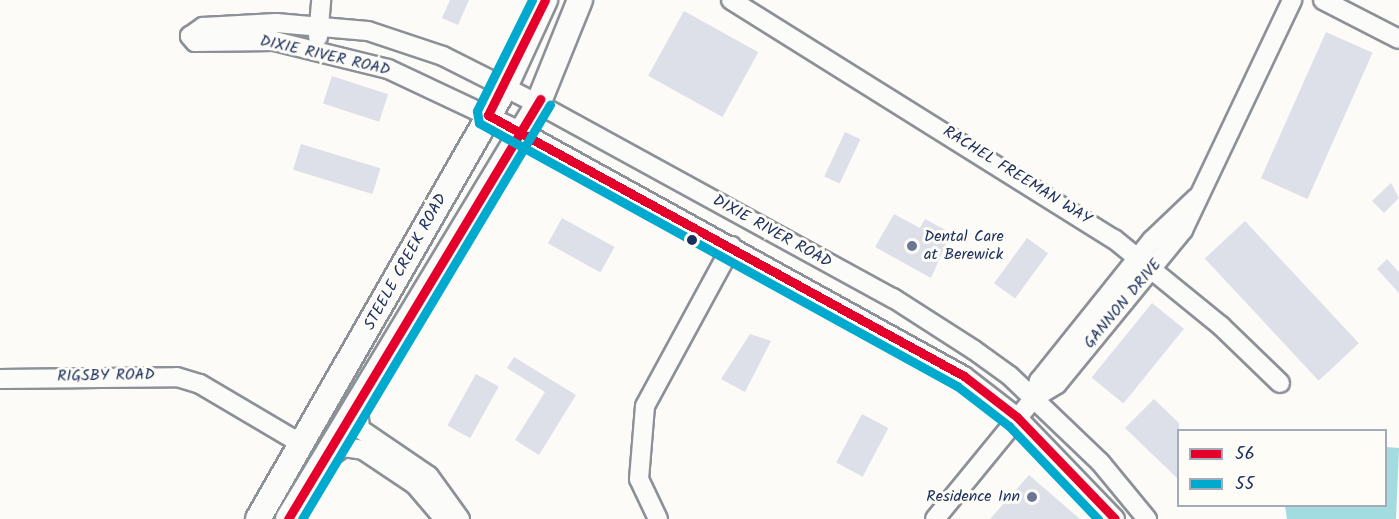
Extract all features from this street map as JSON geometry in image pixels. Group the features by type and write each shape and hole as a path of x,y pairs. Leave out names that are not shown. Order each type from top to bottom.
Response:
{"main road":[{"name":"STEELE CREEK ROAD","path":"258,519 303,445 505,87 545,0"},
{"name":"STEELE CREEK ROAD","path":"288,519 538,104 580,0"},
{"path":"276,519 309,454 303,445"}],"street":[{"path":"316,51 321,0"},
{"name":"RACHEL FREEMAN WAY","path":"731,0 1044,190 1137,258 1280,383"},
{"name":"GANNON DRIVE","path":"1026,407 1057,384 1182,230 1292,0"},
{"path":"1323,0 1399,39"},
{"name":"DIXIE RIVER ROAD","path":"1115,519 1026,407 974,350 893,298 538,104 411,43 319,26 203,27 190,36 195,42 274,41 419,80 522,132 1026,407 1100,462 1148,519"},
{"name":"GANNON DRIVE","path":"1026,407 1039,381 1137,258 1177,212 1198,197"},
{"path":"658,519 639,479 645,406 732,246"},
{"name":"RIGSBY ROAD","path":"0,379 177,377 200,384 303,445"},
{"path":"358,404 360,429 429,476 460,519"},
{"path":"935,519 1026,407"},
{"path":"323,462 344,447 363,450 415,485 444,519"}],"water":[{"path":"1387,447 1399,448 1396,519 1287,519 1285,507 1387,507"}],"building":[{"path":"450,0 469,0 458,25 442,18"},
{"path":"684,11 758,52 722,117 648,76"},
{"path":"1326,32 1373,53 1308,199 1261,178"},
{"path":"332,76 388,94 379,122 323,104"},
{"path":"845,132 860,139 840,184 824,176"},
{"path":"301,144 380,168 372,194 293,170"},
{"path":"1391,183 1399,198 1384,213 1372,201"},
{"name":"Dental Care at Berewick","path":"894,214 920,228 925,219 951,233 931,278 875,247"},
{"path":"562,218 614,247 600,272 548,243"},
{"path":"1245,221 1359,343 1319,381 1205,259"},
{"path":"1027,238 1048,253 1015,299 994,283"},
{"path":"1387,259 1399,272 1399,293 1377,269"},
{"path":"1152,303 1184,329 1123,403 1092,378"},
{"path":"750,334 771,341 745,392 721,379"},
{"path":"514,357 576,395 539,455 515,440 545,392 507,368"},
{"path":"476,374 499,387 470,438 447,426"},
{"path":"1154,399 1179,423 1177,478 1125,428"},
{"path":"862,414 888,428 863,477 836,463"},
{"name":"Residence Inn","path":"1029,475 1080,519 990,519"}],"transit line":[{"name":"55","path":"532,0 477,111 479,123 957,386 1009,426 1098,519"},
{"name":"56","path":"545,0 488,115 964,376 1017,417 1115,519"},
{"name":"56","path":"288,519 540,99"},
{"name":"55","path":"302,519 550,105"}],"place":[{"name":"Dental Care at Berewick","path":"912,246"},
{"name":"Residence Inn","path":"1032,497"}]}
